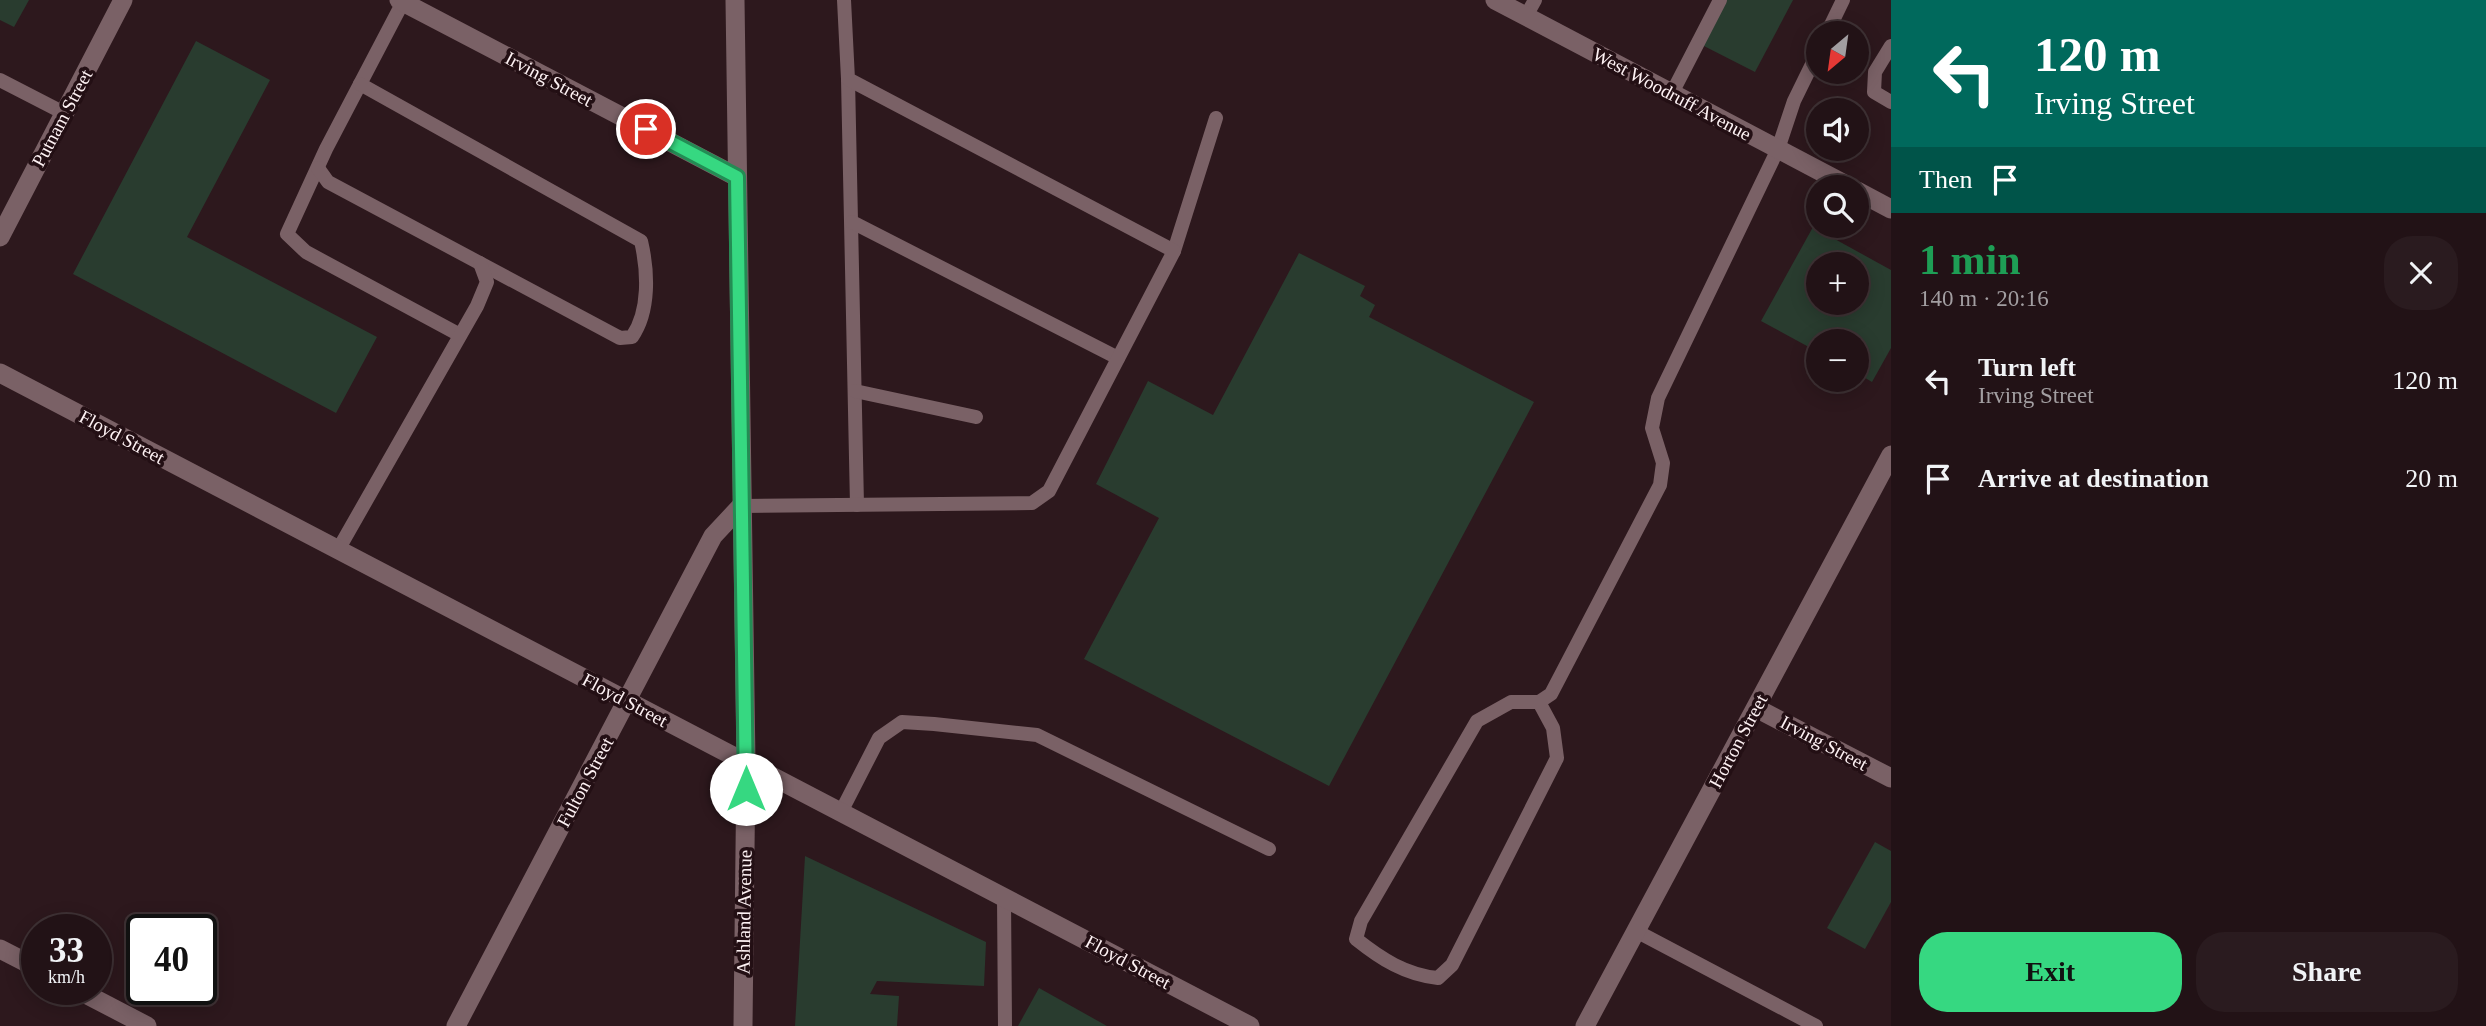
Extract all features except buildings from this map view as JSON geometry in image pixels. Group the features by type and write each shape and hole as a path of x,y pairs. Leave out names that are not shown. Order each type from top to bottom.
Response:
{"street":[{"name":"Putnam Street","path":"0,237 124,0"},
{"name":"Ashland Avenue","path":"735,0 746,763 743,1026"},
{"name":"West Woodruff Avenue","path":"1494,0 1530,8 1672,93 1827,175"},
{"name":"Irving Street","path":"401,1 737,177"},
{"path":"1869,197 1891,209"},
{"name":"Floyd Street","path":"0,373 1250,1026"},
{"name":"Horton Street","path":"1585,1026 1891,455"},
{"name":"Fulton Street","path":"456,1026 713,536 741,506"},
{"name":"Irving Street","path":"1756,708 1891,778"},
{"path":"0,949 21,960"},
{"path":"107,1005 147,1026"}],"lane":[{"path":"844,0 858,505"},
{"path":"1672,93 1720,0"},
{"path":"1833,21 1843,0"},
{"path":"401,1 287,234 306,252 460,335"},
{"path":"1891,46 1875,72 1874,92 1891,102"},
{"path":"1539,702 1553,728 1557,758 1452,965 1438,978 1421,976 1382,960 1356,939 1361,921 1477,721 1511,702 1539,702 1550,694 1660,485 1663,463 1652,428 1658,398 1778,149 1794,101 1806,76"},
{"path":"848,79 1174,251"},
{"path":"0,80 64,113"},
{"path":"318,168 328,182 620,338 632,337 642,322 646,264 641,241 360,84"},
{"path":"741,506 1032,503 1049,491 1174,251 1216,118"},
{"path":"852,222 1118,359"},
{"path":"338,550 460,335 487,282 480,263"},
{"path":"855,391 976,416"},
{"path":"841,813 879,738 902,722 934,724 1037,735 1269,849"},
{"path":"1004,898 1006,1026"},
{"path":"1636,931 1816,1026"}],"route":[{"path":"646,129 737,177 746,789"}]}
